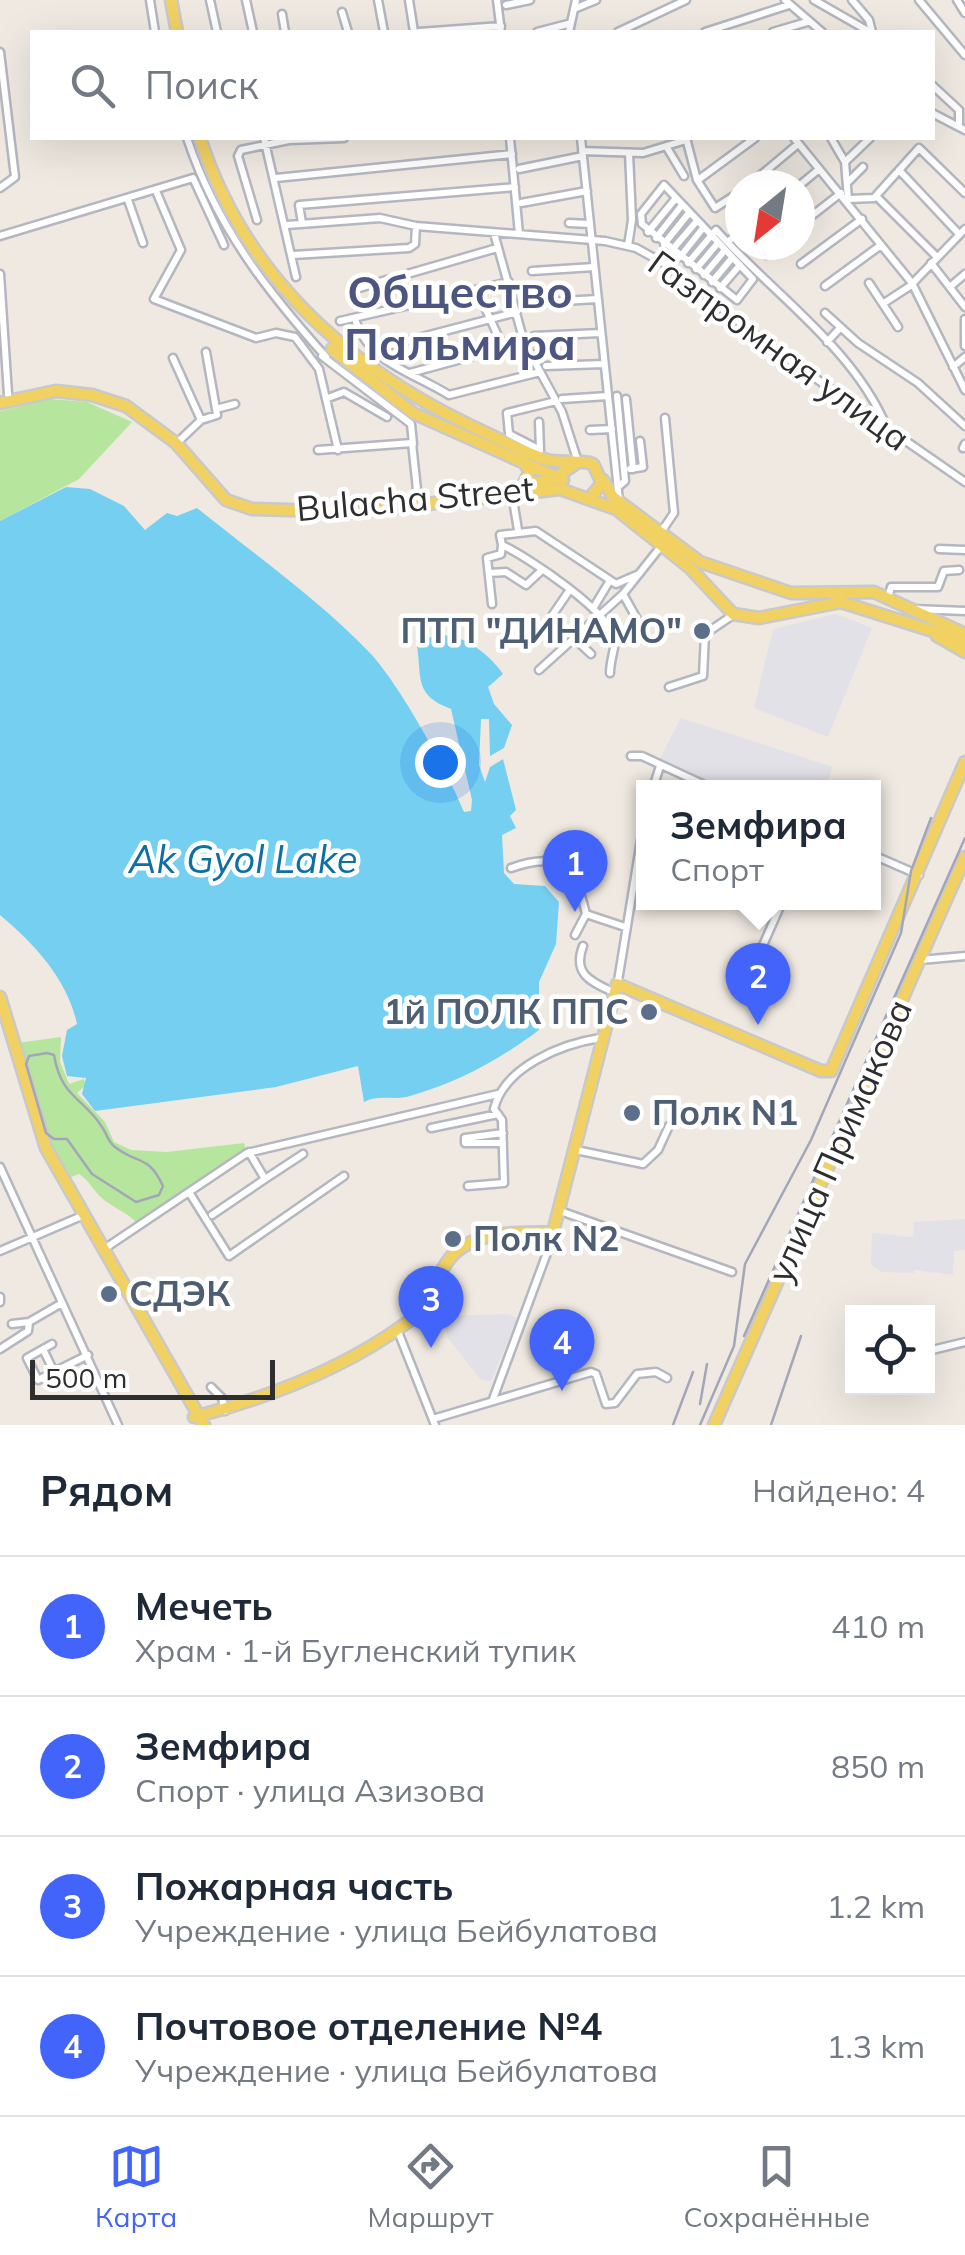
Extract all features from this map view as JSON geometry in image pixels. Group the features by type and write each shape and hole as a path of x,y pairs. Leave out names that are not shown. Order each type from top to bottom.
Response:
{"main road":[{"path":"168,0 173,30"},
{"path":"194,140 239,237 276,289 316,334 413,413 522,459 616,509 700,562 768,587 808,594 874,592 947,635 965,652"},
{"path":"194,140 258,258 298,308 332,340 384,378 436,408 548,460 593,464 606,491 662,538 733,614 768,617 824,602 866,608 928,630 965,637"},
{"path":"2,398 46,388 92,395 126,406 176,443 213,481"},
{"name":"Bulacha Street","path":"46,388 112,394 156,418 182,439 213,481 230,495 252,503 350,506 419,502 564,483"},
{"path":"515,488 530,471 522,459"},
{"name":"Bulacha Street","path":"515,488 549,488 564,483 574,464"},
{"path":"589,498 600,490 602,477"},
{"path":"713,594 713,582 724,572"},
{"path":"768,587 775,598 768,617"},
{"path":"866,608 863,598 874,592"},
{"path":"615,989 824,1075 837,1068 965,764"},
{"name":"улица Примакова","path":"922,960 965,857"},
{"name":"улица Примакова","path":"716,1425 965,867"},
{"path":"398,1331 427,1305 446,1260 479,1236 556,1229 615,989"},
{"path":"198,1420 304,1383 398,1331 428,1308 448,1260 479,1238 554,1234 615,989"},
{"path":"0,997 44,1142 198,1420"},
{"path":"0,1010 37,1136 198,1420"}],"street":[{"path":"150,0 155,30"},
{"path":"210,0 217,30"},
{"path":"246,0 253,30"},
{"path":"378,0 384,30"},
{"path":"417,30 410,0 420,0"},
{"path":"473,30 501,29 497,0"},
{"path":"506,6 530,0"},
{"path":"568,28 576,0"},
{"path":"573,9 596,0"},
{"path":"622,30 686,0"},
{"path":"814,0 867,30"},
{"path":"852,0 869,20 871,30"},
{"path":"918,0 965,55"},
{"path":"957,0 965,13"},
{"path":"711,30 787,3 819,30"},
{"path":"342,12 347,30"},
{"path":"282,14 285,30"},
{"path":"780,30 808,22"},
{"path":"0,52 4,121 15,177 1,186"},
{"path":"935,87 959,110 962,127"},
{"path":"935,114 962,127"},
{"path":"193,140 205,190 240,253 326,356 411,424 419,502"},
{"path":"257,220 239,152 266,140 288,225 296,277"},
{"path":"510,140 519,234"},
{"path":"581,140 600,333 612,396 619,502"},
{"path":"519,169 582,153 628,153 683,140"},
{"path":"686,140 697,180 717,210 725,204"},
{"path":"697,180 752,140"},
{"path":"832,140 845,162 848,182 844,196"},
{"path":"845,162 868,140"},
{"path":"765,170 796,141 912,283 965,390"},
{"path":"666,146 684,176"},
{"path":"0,152 12,149"},
{"path":"876,196 922,149 965,193"},
{"path":"628,153 632,220 628,246"},
{"path":"276,178 512,154"},
{"path":"848,182 862,167"},
{"path":"815,173 818,170"},
{"path":"884,303 912,283 962,232 899,170"},
{"path":"0,236 193,178 224,245"},
{"path":"725,246 662,186 641,214 648,232 737,300 753,282 734,260"},
{"path":"302,224 299,205 515,187"},
{"path":"156,191 182,250 154,299 256,338 276,332 295,336 311,353 328,398 338,450"},
{"path":"521,203 586,192"},
{"path":"815,214 844,196 876,196 934,260 965,307"},
{"path":"648,232 676,198"},
{"path":"128,200 143,243"},
{"path":"656,238 682,206"},
{"path":"664,244 689,213"},
{"name":"Газпромная улица","path":"288,225 380,218 416,226 592,239 628,246 680,276 769,346 965,482"},
{"path":"801,264 862,219"},
{"path":"672,250 696,222"},
{"path":"569,223 590,224"},
{"path":"293,255 412,247 416,226"},
{"path":"680,256 703,228"},
{"path":"691,265 716,230 725,244"},
{"path":"494,233 524,342 543,369 574,438 574,464"},
{"path":"680,276 718,243"},
{"path":"824,286 881,244"},
{"path":"704,276 725,247"},
{"path":"360,288 498,248"},
{"path":"712,282 730,260"},
{"path":"741,260 826,342 878,407 887,430"},
{"path":"720,288 740,265"},
{"path":"532,271 594,267"},
{"path":"0,274 2,398"},
{"path":"951,286 965,274"},
{"path":"340,321 509,282"},
{"path":"869,283 898,326"},
{"path":"477,290 503,347"},
{"path":"529,302 597,299"},
{"path":"372,350 517,312"},
{"path":"825,313 918,383 965,426"},
{"path":"965,319 965,346"},
{"path":"356,322 372,350 449,395 543,369 604,364"},
{"path":"826,342 840,328"},
{"path":"534,336 600,333"},
{"path":"410,374 524,342"},
{"path":"182,439 200,420 217,415 206,352"},
{"path":"311,353 326,356"},
{"path":"173,358 200,420"},
{"path":"954,367 965,358"},
{"path":"328,398 344,392 387,417"},
{"path":"538,422 540,450 509,434 507,413 559,400 612,396"},
{"path":"618,488 628,469 626,400"},
{"path":"216,409 235,404"},
{"path":"596,610 623,594 662,538 674,513 665,418"},
{"path":"590,430 614,428"},
{"path":"614,428 628,469"},
{"path":"318,450 412,443"},
{"path":"628,469 642,467 640,445 655,446"},
{"path":"515,488 518,530"},
{"path":"492,604 487,557 501,554 501,532 518,530 544,536 609,582 623,584 639,574"},
{"path":"502,545 596,610 615,642 610,673"},
{"path":"939,549 965,550"},
{"path":"489,573 506,572 526,586 542,570"},
{"path":"888,599 892,586 934,588 941,584 944,570 959,570"},
{"path":"539,670 596,610 609,582"},
{"path":"547,623 569,591"},
{"path":"623,594 638,622"},
{"path":"907,609 963,611"},
{"path":"947,635 944,621 948,612 963,611"},
{"path":"669,687 701,678 705,634 728,622 733,614"},
{"path":"573,637 591,654"},
{"path":"631,756 642,756 692,780"},
{"path":"656,780 660,766"},
{"path":"881,858 919,875"},
{"path":"510,868 535,860 567,868 576,876 586,914 575,935"},
{"path":"583,946 579,966 582,974 615,989 636,866"},
{"path":"756,961 778,910"},
{"path":"586,914 625,927"},
{"path":"922,960 965,956"},
{"path":"103,1250 250,1152 498,1094 536,1059 600,1038"},
{"path":"468,1186 504,1183 502,1133 494,1109 498,1094"},
{"path":"431,1128 498,1114"},
{"path":"576,1150 643,1164 658,1150 669,1126"},
{"path":"502,1133 465,1138 466,1143 503,1143"},
{"path":"250,1152 265,1178"},
{"path":"212,1215 304,1154"},
{"path":"0,1167 118,1425"},
{"path":"190,1192 229,1256 344,1176"},
{"path":"562,1212 732,1272"},
{"path":"0,1251 82,1216"},
{"path":"492,1400 554,1234"},
{"path":"12,1324 29,1322 62,1303"},
{"path":"0,1348 28,1331 29,1322"},
{"path":"398,1331 434,1422 492,1400 594,1372 606,1404 615,1402 638,1374 656,1372 667,1378"},
{"path":"935,1349 965,1342"},
{"path":"52,1344 26,1360 38,1380 88,1355"},
{"path":"42,1349 54,1372"},
{"path":"211,1387 224,1409"}],"shaded area":[{"path":"836,614 872,628 828,737 754,708 773,629"},
{"path":"681,718 833,767 828,780 695,780 663,767 659,760"},
{"path":"965,1219 965,1250 954,1251 953,1275 915,1270 882,1272 871,1265 872,1233 913,1237 914,1222"},
{"path":"509,1314 517,1319 491,1381 481,1380 447,1337 444,1316"}],"green space":[{"path":"50,399 87,402 132,422 79,479 0,521 0,411"},
{"path":"61,1037 60,1062 69,1084 84,1079 86,1085 77,1093 105,1122 114,1142 131,1150 167,1152 244,1143 246,1150 137,1223 103,1199 79,1174 68,1178 45,1141 17,1043"}],"water":[{"name":"Ak Gyol Lake","path":"66,487 90,489 124,506 145,530 167,513 177,516 197,508 307,595 381,666 421,728 464,812 471,811 472,800 451,709 425,692 417,646 428,638 452,636 475,647 496,665 503,674 488,687 494,704 512,725 504,748 490,756 489,719 481,719 479,765 485,782 490,767 503,759 516,810 510,816 516,828 502,835 504,873 514,884 545,886 559,902 556,944 539,982 539,1030 478,1069 404,1097 364,1102 358,1066 276,1087 95,1111 82,1094 86,1078 67,1076 62,1056 67,1030 77,1024 66,993 38,951 0,915 0,521"}],"railway":[{"path":"700,1425 734,1346 745,1264 811,1140 901,933 911,871 931,818"},
{"path":"744,1336 965,838"},
{"path":"47,1053 54,1055 62,1080 95,1117 113,1145 152,1169 163,1186 159,1195 136,1202 92,1174 67,1139 54,1139 46,1133 26,1064 29,1056 47,1053"},
{"path":"771,1425 801,1336"},
{"path":"700,1404 707,1364"},
{"path":"673,1425 693,1372"}],"place":[{"name":"ПТП \"ДИНАМО\"","path":"702,631"},
{"name":"Мечеть","path":"575,912"},
{"name":"1й ПОЛК ППС","path":"649,1012"},
{"name":"Земфира","path":"758,1025"},
{"name":"Полк N1","path":"632,1113"},
{"name":"Полк N2","path":"453,1239"},
{"name":"СДЭК","path":"109,1294"},
{"name":"Пожарная часть","path":"431,1348"},
{"name":"Почтовое отделение №4","path":"562,1391"}],"district":[{"name":"Общество Пальмира","path":"460,318"}]}
